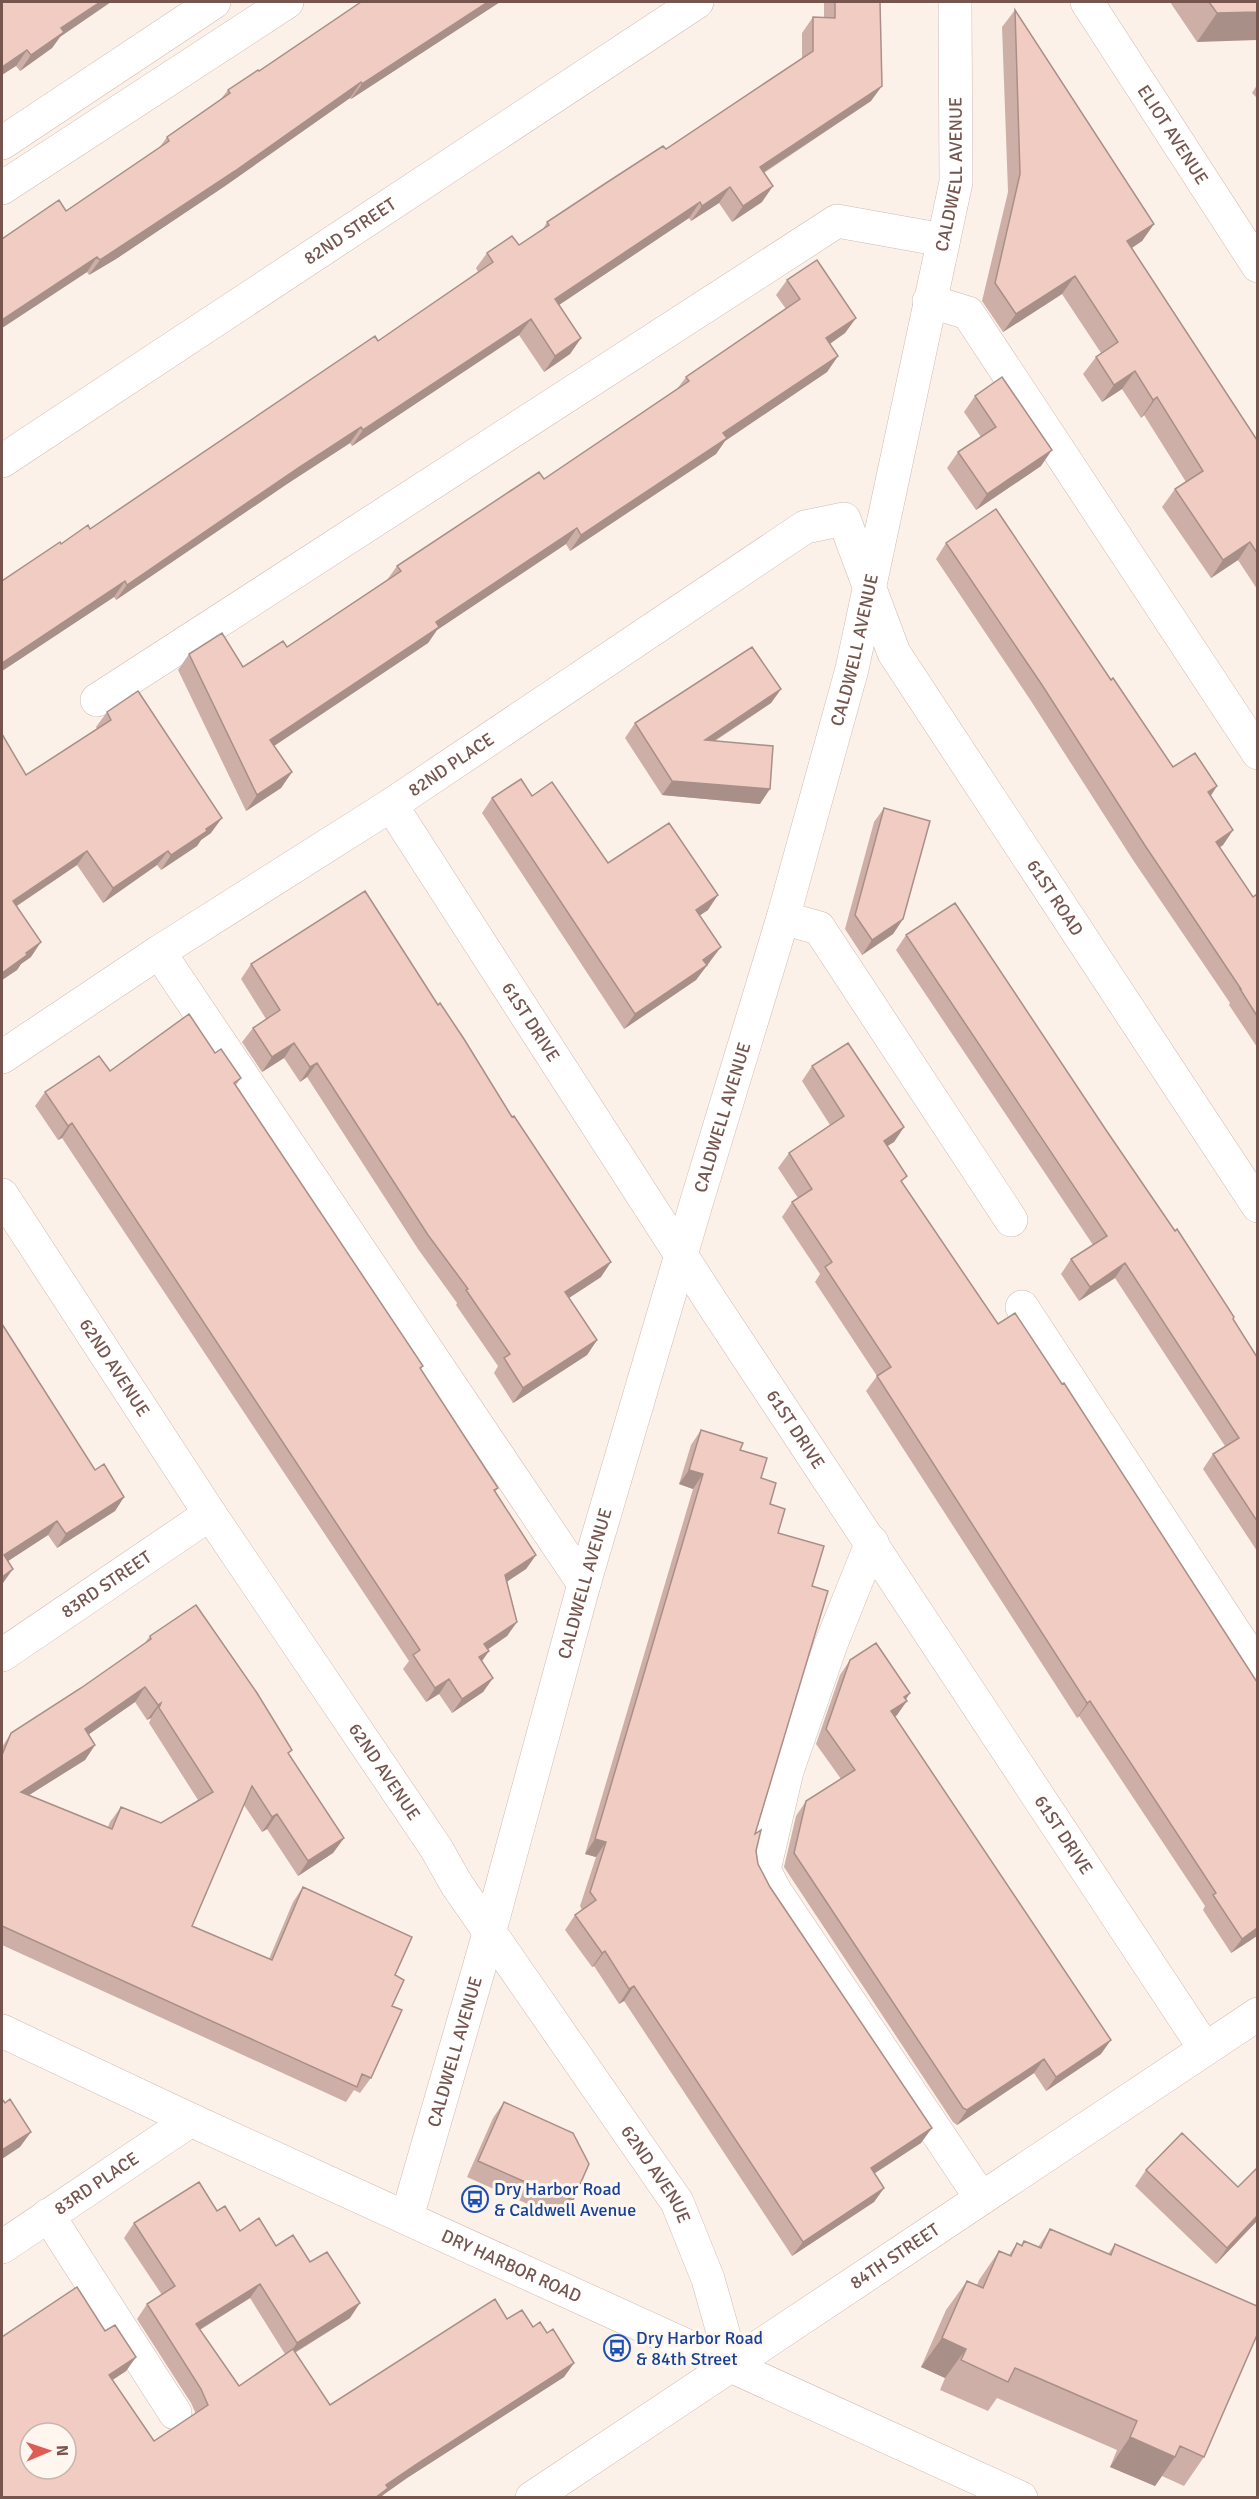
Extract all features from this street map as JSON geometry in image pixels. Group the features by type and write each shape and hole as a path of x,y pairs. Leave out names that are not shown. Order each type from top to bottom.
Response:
{"street":[{"path":"2,142 214,2"},
{"path":"2,188 286,2"},
{"name":"82ND STREET","path":"2,461 697,2"},
{"name":"CALDWELL AVENUE","path":"406,2217 490,1930 584,1584 681,1252 783,918 852,669 868,584 956,182 955,2"},
{"name":"ELIOT AVENUE","path":"1087,2 1257,266"},
{"path":"98,700 837,221 943,240"},
{"path":"929,301 968,313 1257,753"},
{"name":"82ND PLACE","path":"2,1057 159,952 392,805 805,527 844,519 868,584"},
{"name":"61ST ROAD","path":"868,584 894,653 1257,1206"},
{"name":"61ST DRIVE","path":"392,805 712,1303 1205,2049"},
{"path":"783,918 819,928 1011,1220"},
{"path":"159,952 584,1584"},
{"name":"62ND AVENUE","path":"2,1195 210,1514 436,1848 457,1885 677,2202 708,2279 732,2364"},
{"path":"1022,1307 1257,1668"},
{"name":"83RD STREET","path":"2,1655 210,1514"},
{"path":"872,1542 831,1644 787,1771 764,1870 775,1891 981,2198"},
{"name":"84TH STREET","path":"532,2498 1257,2014"},
{"name":"DRY HARBOR ROAD","path":"2,2031 191,2120 732,2364 1022,2498"},
{"name":"83RD PLACE","path":"2,2247 191,2120"},
{"path":"48,2215 175,2413"}],"building":[{"path":"2,2 100,2 61,28 64,32 31,55 27,50 2,67"},
{"path":"361,2 488,2 362,84 361,82 235,171 126,243 100,260 97,257 2,320 2,239 59,200 66,211 169,141 167,137 230,93 228,90"},
{"path":"835,2 880,2 882,86 760,167 773,186 743,206 730,187 702,206 700,202 555,299 581,338 555,356 531,319 363,430 361,427 298,468 127,585 125,581 2,663 2,581 88,525 90,529 375,336 378,341 493,262 487,253 512,236 519,245 549,225 547,222 606,183 663,146 666,149 813,51 813,17 835,18"},
{"path":"1209,2 1257,2 1257,12 1217,13"},
{"path":"1015,10 1154,224 1127,241 1257,440 1257,553 1250,542 1223,560 1175,489 1203,471 1157,397 1153,400 1135,371 1114,385 1096,357 1118,342 1075,276 1016,314 995,283 1020,174"},
{"path":"817,260 856,318 826,338 838,356 723,433 727,438 581,535 577,528 436,622 439,627 270,740 292,772 257,795 189,654 222,633 243,667 283,641 287,647 401,571 397,566 539,472 544,479 689,381 686,377 800,299 787,280"},
{"path":"1002,377 1052,450 987,494 958,452 996,427 975,396"},
{"path":"996,509 1111,680 1113,678 1173,767 1195,753 1217,786 1208,792 1233,830 1216,842 1253,897 1257,894 1257,1016 1042,685 946,543"},
{"path":"752,647 781,689 705,740 773,746 770,789 672,781 635,723"},
{"path":"138,691 222,818 171,855 168,851 113,888 87,851 13,901 41,942 2,973 2,734 26,775 111,720 107,712"},
{"path":"521,779 532,796 552,782 608,863 669,823 718,895 696,910 721,947 703,960 707,965 635,1014 492,798"},
{"path":"884,808 930,821 903,919 872,940 855,915"},
{"path":"365,891 438,1005 440,1003 464,1039 512,1117 514,1116 611,1262 565,1292 597,1340 523,1388 504,1358 510,1354 466,1290 468,1289 428,1235 317,1063 310,1067 294,1043 272,1057 253,1028 280,1010 251,964"},
{"path":"955,903 1106,1130 1175,1231 1177,1229 1257,1357 1257,1521 1213,1454 1239,1438 1125,1263 1090,1287 1071,1259 1107,1236 906,935"},
{"path":"189,1014 215,1053 221,1049 241,1078 234,1083 423,1366 420,1368 498,1488 494,1490 536,1555 505,1575 517,1622 484,1644 489,1651 479,1657 493,1678 462,1699 449,1679 435,1688 413,1655 420,1650 72,1123 68,1126 45,1092 99,1056 110,1071"},
{"path":"848,1043 904,1127 884,1141 907,1176 901,1181 998,1324 1015,1313 1062,1384 1064,1383 1257,1682 1257,1928 1242,1939 1213,1895 1216,1893 1090,1701 1087,1703 877,1376 891,1367 825,1267 832,1262 792,1202 812,1189 789,1153 844,1116 812,1066"},
{"path":"2,1324 95,1470 104,1464 124,1497 66,1534 57,1521 4,1555 13,1569 2,1577"},
{"path":"701,1430 743,1443 740,1450 767,1458 761,1478 776,1483 770,1504 785,1509 778,1533 824,1546 812,1586 828,1591 755,1834 761,1830 756,1851 758,1864 770,1887 932,2128 871,2168 884,2188 803,2242 634,1986 629,1989 605,1951 602,1953 575,1915 596,1900 590,1892 606,1842 595,1839 703,1474 689,1470"},
{"path":"196,1605 257,1693 292,1750 288,1753 344,1838 308,1861 277,1814 272,1817 252,1786 192,1926 272,1960 303,1887 412,1937 395,1975 404,1980 392,2006 402,2010 371,2078 362,2074 357,2087 2,1926 2,1755 11,1733 81,1688 151,1639 150,1636","holes":["145,1687 158,1705 161,1703 159,1708 213,1792 161,1823 121,1807 112,1829 21,1792 95,1745 85,1729"]},
{"path":"876,1643 910,1693 904,1697 907,1701 891,1711 1111,2040 1056,2077 1044,2059 967,2110 963,2108 794,1853 806,1801 855,1770 826,1729 850,1660"},
{"path":"2,2099 5,2103 10,2099 31,2132 2,2150"},
{"path":"504,2102 573,2133 589,2164 573,2200 554,2192 552,2194 478,2161"},
{"path":"1182,2133 1238,2187 1257,2168 1257,2216 1227,2248 1146,2170"},
{"path":"199,2182 217,2211 225,2206 240,2231 259,2218 276,2246 293,2235 310,2262 327,2252 360,2303 297,2343 260,2284 196,2324 239,2386 293,2349 330,2405 495,2299 507,2319 522,2310 533,2327 540,2322 547,2333 553,2329 574,2363 386,2485 388,2488 375,2498 2,2498 2,2337 77,2287 105,2331 115,2325 136,2357 109,2375 154,2441 208,2405 201,2389 147,2304 175,2286 134,2223"},
{"path":"1050,2229 1111,2255 1115,2244 1257,2306 1257,2335 1204,2457 1180,2446 1175,2457 1130,2437 1137,2421 1015,2368 1008,2382 961,2360 966,2349 942,2338 967,2281 983,2288 999,2251 1011,2256 1017,2243 1022,2246 1024,2241 1041,2248"}],"place":[{"name":"Dry Harbor Road & Caldwell Avenue","path":"475,2199"},
{"name":"Dry Harbor Road & 84th Street","path":"617,2348"}]}
